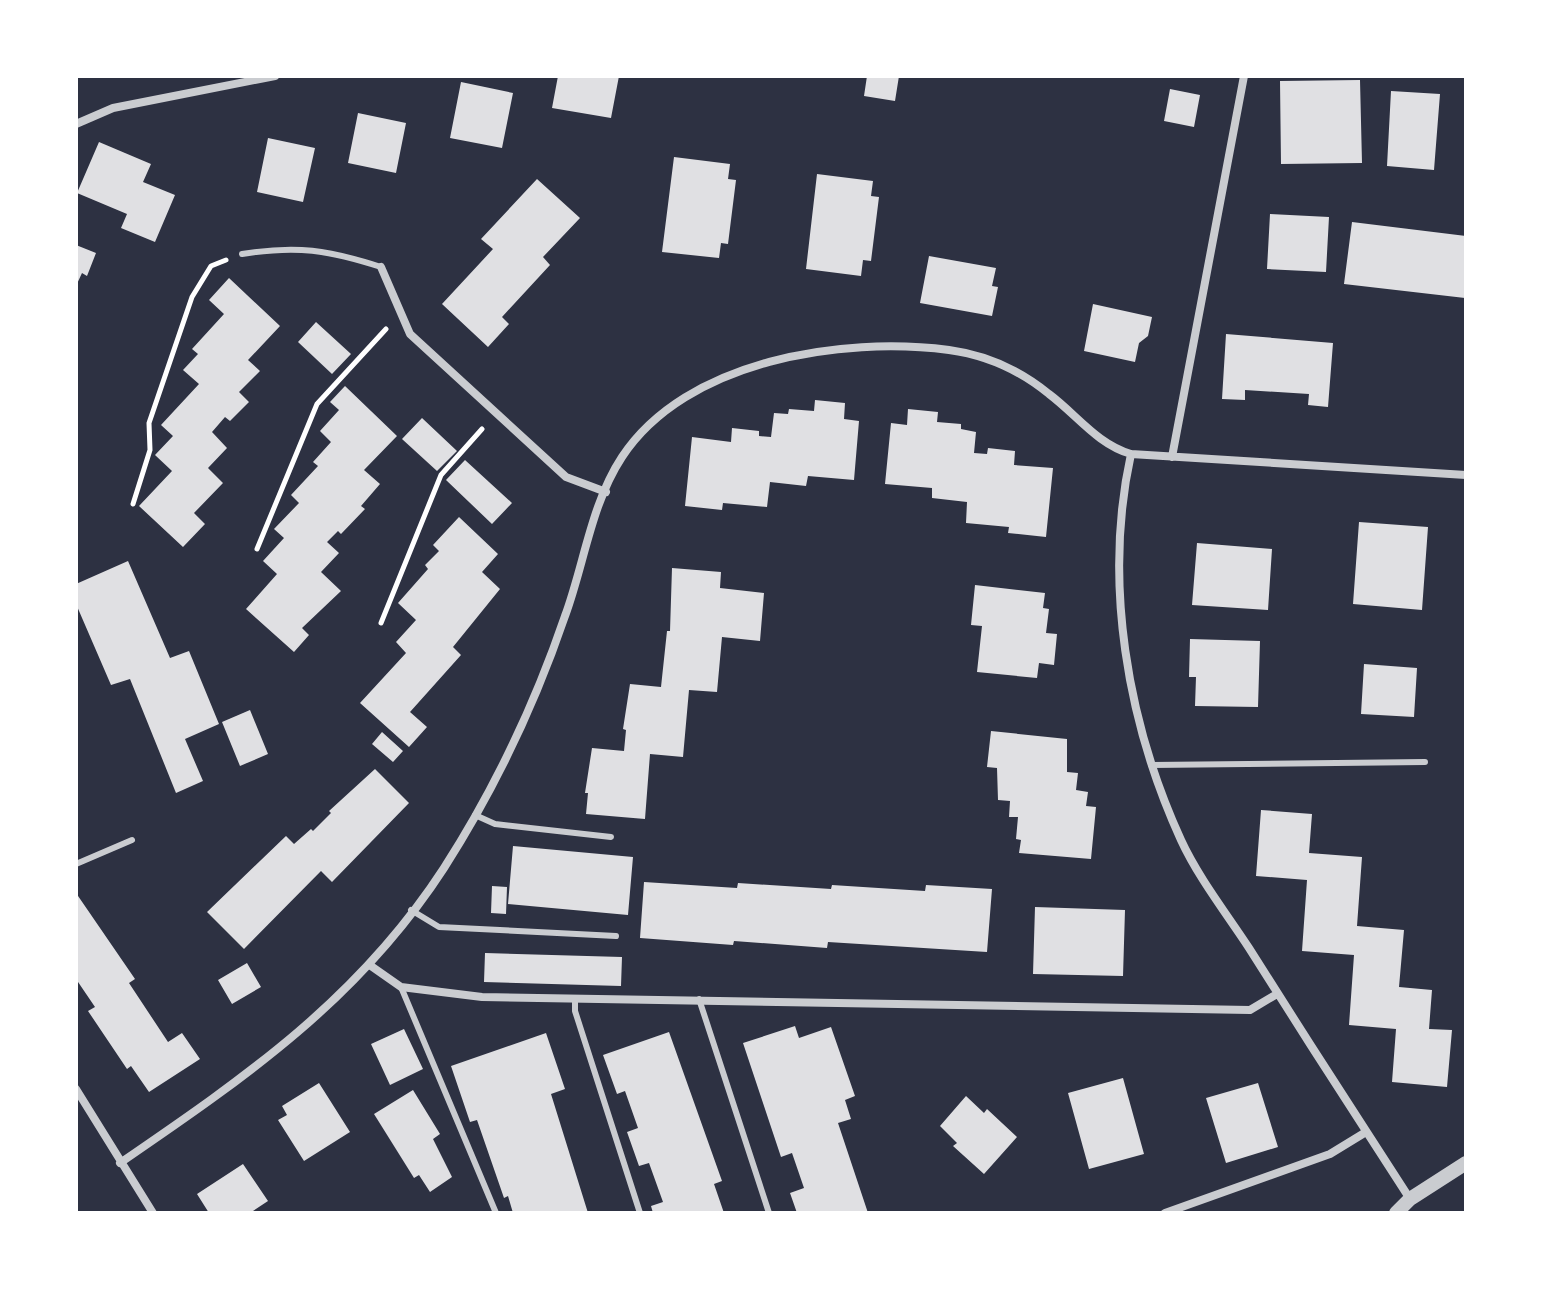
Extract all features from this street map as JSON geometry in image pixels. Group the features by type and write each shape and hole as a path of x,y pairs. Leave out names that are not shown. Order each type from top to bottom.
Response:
{"street":[{"path":"76,124 113,108 275,76"},
{"path":"1172,457 1244,76"},
{"path":"381,267 410,334 566,477 606,492"},
{"path":"120,1163 280,1050 371,966 442,870 498,776 565,617 606,492 620,460 643,431 680,402 714,383 769,362 843,348 950,350 1001,363 1048,392 1110,448 1131,454 1466,475"},
{"path":"1131,454 1125,481 1120,562 1127,674 1151,765 1182,843 1410,1199"},
{"path":"371,966 401,987 482,997 1250,1010 1277,994"},
{"path":"76,1089 153,1213"},
{"path":"1165,1213 1330,1154 1366,1132"},
{"path":"1396,1213 1410,1199 1466,1163"}],"lane":[{"path":"242,254 275,249 328,250 381,267"},
{"path":"1151,765 1425,762"},
{"path":"475,815 495,824 611,837"},
{"path":"76,864 132,840"},
{"path":"411,910 439,927 616,936"},
{"path":"401,987 496,1213"},
{"path":"575,998 575,1011 640,1213"},
{"path":"699,999 769,1213"}],"path":[{"path":"133,504 150,450 149,423 192,297 211,266 242,254"},
{"path":"257,549 317,404 401,315"},
{"path":"381,623 441,475 497,414"}],"building":[{"path":"558,76 619,76 611,118 552,108"},
{"path":"867,76 899,76 895,101 864,96"},
{"path":"1360,80 1362,163 1281,164 1280,81"},
{"path":"461,82 513,93 502,148 450,138"},
{"path":"1170,89 1200,95 1194,127 1164,121"},
{"path":"1391,91 1440,94 1434,170 1387,166"},
{"path":"358,113 406,123 396,173 348,163"},
{"path":"268,138 315,148 303,202 257,192"},
{"path":"99,142 151,164 143,182 175,195 155,242 121,228 127,214 77,193"},
{"path":"674,157 730,164 728,179 736,180 728,244 721,243 719,258 662,252"},
{"path":"817,174 873,181 871,196 879,197 871,261 863,260 861,276 806,269"},
{"path":"537,179 580,218 543,257 550,265 502,317 509,324 488,347 442,304 493,249 481,239"},
{"path":"1270,214 1329,217 1326,272 1267,269"},
{"path":"1352,222 1466,236 1465,298 1344,284"},
{"path":"76,245 96,253 87,276 82,273 76,286"},
{"path":"929,256 996,268 992,286 998,287 992,316 920,303"},
{"path":"229,278 280,326 248,360 260,371 239,392 249,402 230,421 225,417 212,432 227,448 208,468 223,483 194,513 205,524 183,547 139,506 172,471 155,455 173,436 161,425 199,384 183,370 198,354 192,349 224,314 209,300"},
{"path":"1093,304 1152,317 1148,336 1139,343 1135,362 1084,351"},
{"path":"316,322 351,354 332,374 298,342"},
{"path":"1226,334 1333,343 1328,407 1308,405 1309,394 1245,390 1245,400 1222,399"},
{"path":"345,386 397,436 364,470 380,484 361,506 365,509 341,534 338,531 327,542 339,553 321,572 341,591 302,628 309,635 294,652 246,609 277,574 263,561 284,538 274,529 299,503 291,495 318,466 313,462 331,442 320,431 339,410 330,402"},
{"path":"815,400 845,403 844,419 859,421 854,480 808,476 806,486 770,482 767,507 723,503 722,510 685,506 692,437 731,442 732,428 759,431 759,436 771,437 774,413 788,414 789,409 814,411"},
{"path":"908,409 938,412 937,422 961,424 961,429 976,432 974,453 987,454 988,448 1015,451 1014,465 1053,468 1046,537 1008,533 1009,527 966,523 967,502 932,498 932,488 885,484 891,423 907,425"},
{"path":"422,418 457,451 437,471 402,439"},
{"path":"465,460 512,503 492,524 446,480"},
{"path":"459,517 498,554 482,572 500,589 453,647 461,655 410,712 427,727 409,747 360,703 406,653 396,642 416,620 398,603 428,569 425,565 439,551 433,545"},
{"path":"1359,522 1428,527 1422,610 1353,604"},
{"path":"1197,543 1272,549 1268,610 1192,605"},
{"path":"128,561 170,658 189,651 219,724 185,739 203,781 176,793 130,679 111,685 76,604 76,584"},
{"path":"672,568 721,572 720,588 764,593 760,641 722,637 717,692 689,690 683,757 650,754 645,819 586,814 588,793 585,793 592,748 624,751 626,730 623,729 630,684 661,687 667,631 670,631"},
{"path":"975,585 1045,593 1043,608 1049,609 1046,633 1057,634 1054,665 1039,663 1037,678 977,672 982,626 971,625"},
{"path":"1190,639 1260,641 1258,707 1195,706 1196,677 1189,677"},
{"path":"1364,664 1417,668 1414,717 1361,714"},
{"path":"250,710 268,754 240,766 222,722"},
{"path":"991,731 1067,739 1067,772 1078,773 1076,790 1088,792 1086,806 1096,807 1091,859 1019,853 1021,840 1016,839 1018,817 1009,817 1010,801 998,800 997,768 987,767"},
{"path":"382,732 403,751 393,762 372,744"},
{"path":"375,769 409,803 332,882 321,871 244,949 207,912 286,836 294,844 311,829 313,831 331,813 329,811"},
{"path":"1261,810 1312,814 1309,853 1362,857 1357,926 1404,930 1399,987 1432,990 1429,1029 1452,1030 1447,1087 1392,1082 1396,1029 1349,1025 1354,955 1302,951 1307,880 1256,876"},
{"path":"513,846 633,857 628,915 508,904"},
{"path":"644,882 737,888 738,883 831,889 832,885 925,891 926,885 992,889 987,952 828,942 827,948 640,938"},
{"path":"492,886 507,887 506,914 491,913"},
{"path":"76,893 135,979 129,983 168,1042 182,1033 200,1059 149,1092 131,1066 127,1069 88,1011 95,1007 76,979"},
{"path":"1035,907 1125,910 1123,976 1033,974"},
{"path":"485,953 622,957 621,986 484,982"},
{"path":"247,963 261,987 232,1004 218,980"},
{"path":"795,1026 799,1038 831,1027 855,1096 845,1100 851,1119 838,1123 868,1213 797,1213 790,1193 804,1188 792,1153 781,1157 743,1043"},
{"path":"404,1029 423,1069 390,1085 371,1044"},
{"path":"669,1032 722,1181 714,1184 724,1213 653,1213 651,1206 663,1202 649,1163 639,1166 627,1132 638,1128 625,1091 617,1094 603,1055"},
{"path":"546,1033 565,1089 551,1094 588,1213 513,1213 508,1196 504,1198 477,1120 470,1122 451,1066"},
{"path":"1123,1078 1144,1154 1089,1169 1068,1093"},
{"path":"319,1083 350,1132 304,1161 278,1120 287,1115 282,1106"},
{"path":"1258,1083 1278,1147 1226,1163 1206,1098"},
{"path":"413,1090 440,1134 433,1139 452,1177 430,1192 419,1175 414,1178 374,1114"},
{"path":"966,1096 984,1113 987,1109 1017,1137 984,1174 953,1146 957,1143 940,1126"},
{"path":"243,1164 268,1201 250,1213 209,1213 197,1194"}]}
